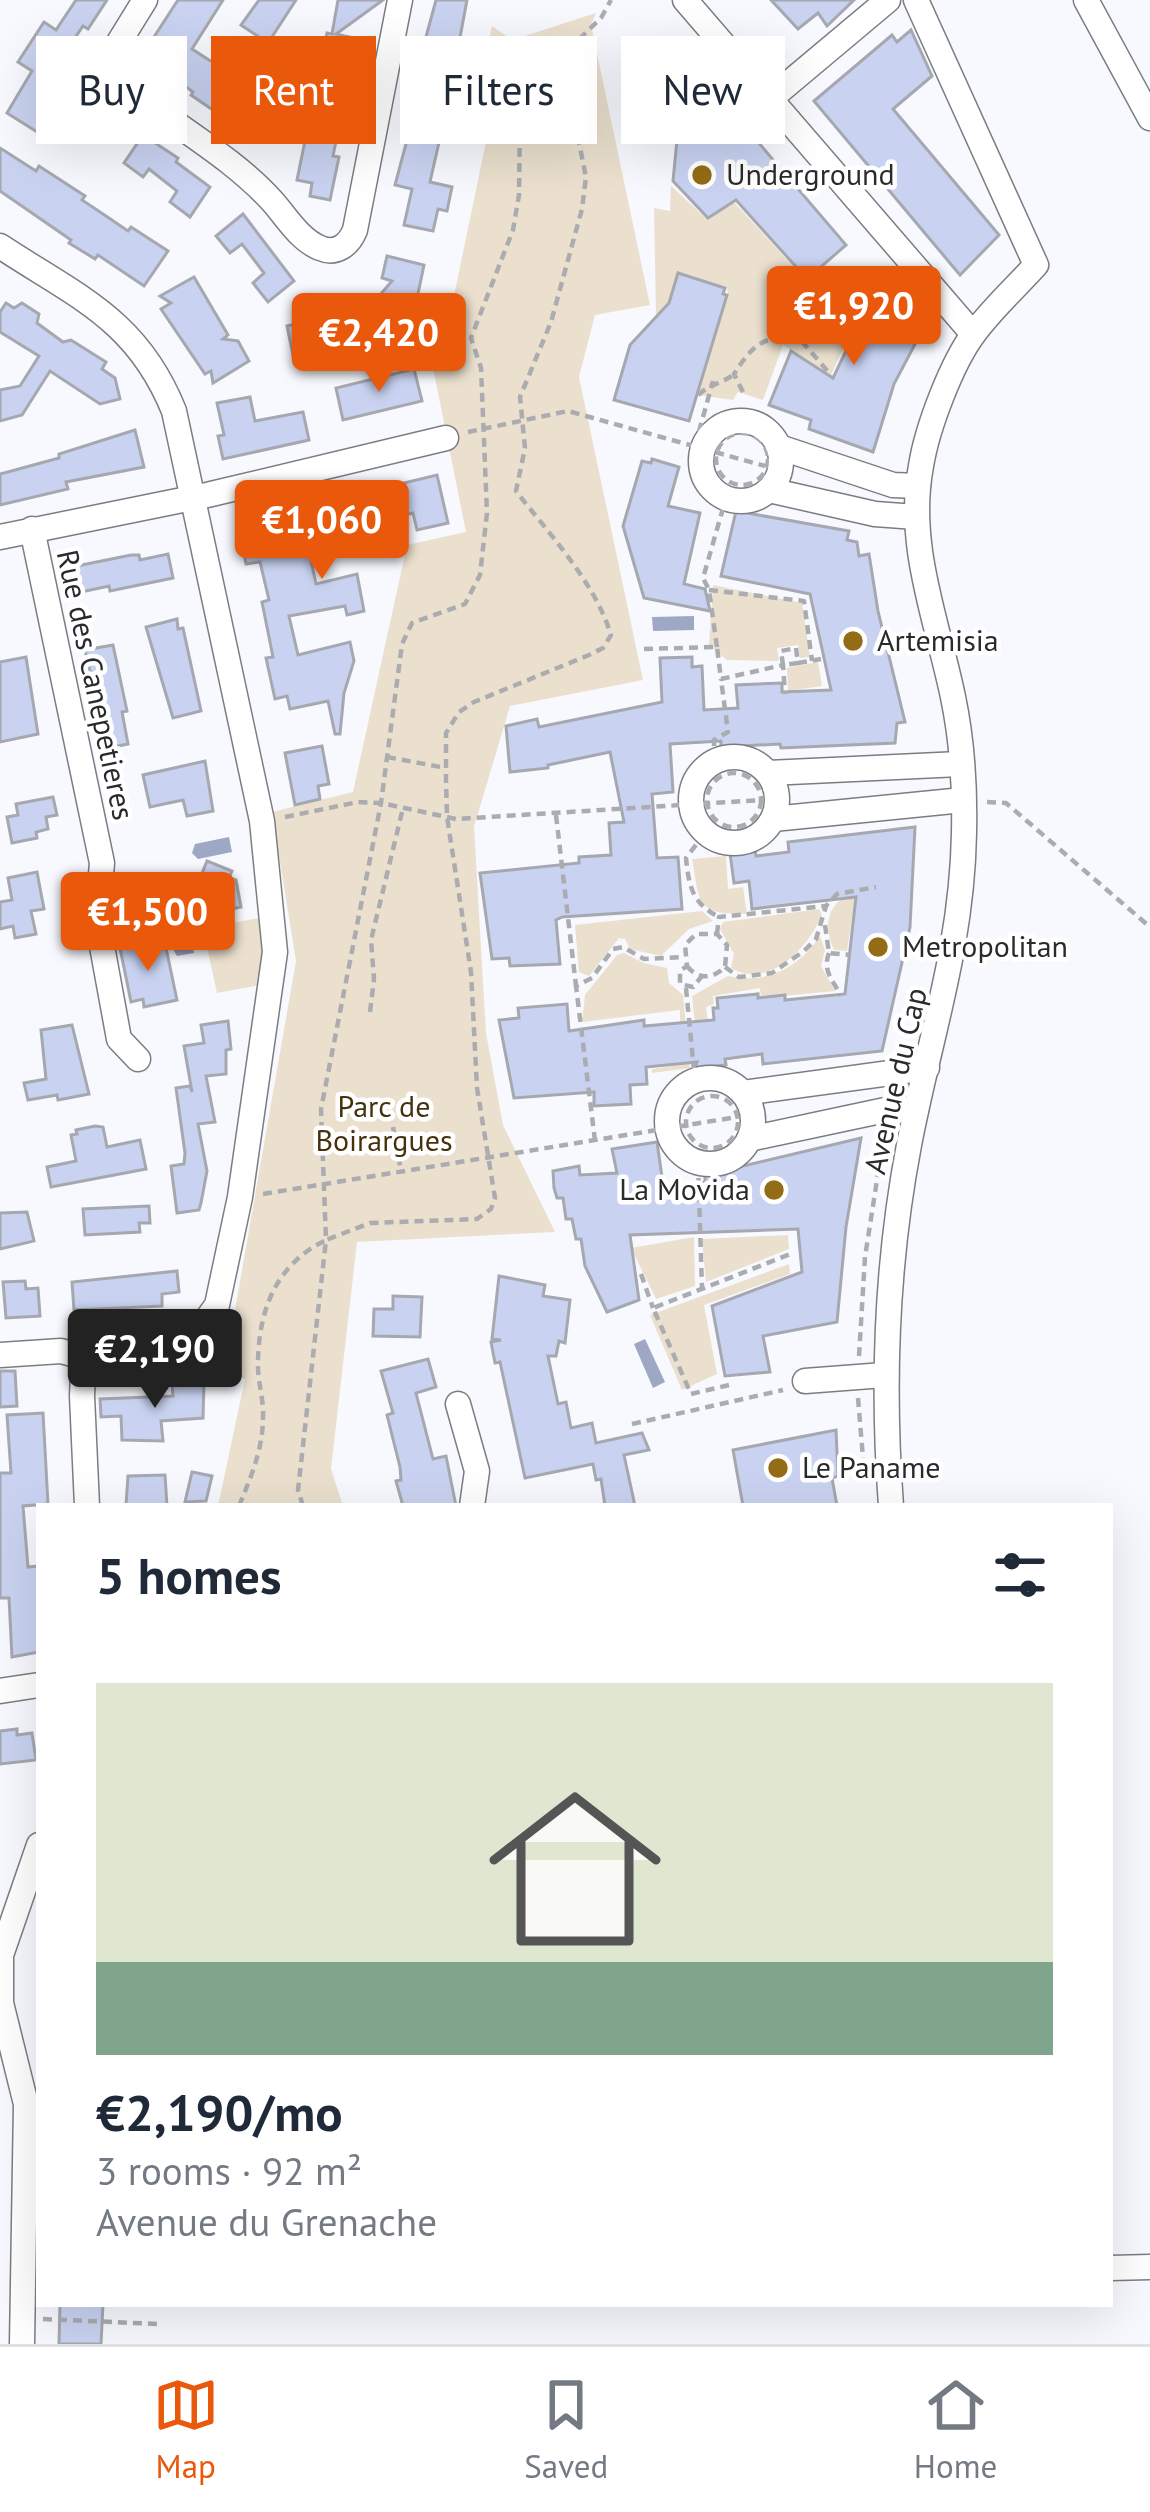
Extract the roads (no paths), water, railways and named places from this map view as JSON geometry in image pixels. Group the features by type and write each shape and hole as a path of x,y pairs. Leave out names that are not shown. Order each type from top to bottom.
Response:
{"street":[{"path":"145,0 111,55 112,74 243,174 307,241 335,251 350,242 356,230 400,0"},
{"path":"685,0 716,36"},
{"path":"785,86 887,0"},
{"name":"Avenue du Cap","path":"891,1503 884,1375 889,1292 916,1111 953,962 961,899 963,800 954,701 920,562 918,486 938,412 973,334 1036,265 916,0"},
{"path":"1086,0 1150,118"},
{"path":"785,116 973,334"},
{"path":"0,1355 61,1351 90,1359 115,1348 155,1344 200,1329 217,1305 240,1196 275,952 262,821 174,411 164,385 114,320 4,256"},
{"path":"742,421 765,428 774,468 748,500 726,498 703,472 705,449 718,428 742,421"},
{"path":"0,537 446,438"},
{"path":"774,468 918,486"},
{"path":"774,468 875,514 916,517"},
{"name":"Rue des Canepetieres","path":"32,529 102,863 98,919 119,1039 138,1059"},
{"path":"768,772 770,806 755,838 729,843 705,833 695,779 715,761 743,757 768,772 960,764"},
{"path":"770,806 963,800"},
{"path":"742,1093 927,1068"},
{"path":"715,1078 742,1093 752,1114 742,1136 743,1149 723,1162 698,1163 678,1150 667,1117 675,1096 694,1081 715,1078"},
{"path":"742,1136 890,1109 916,1111"},
{"path":"87,1503 82,1396 83,1374 90,1359"},
{"path":"805,1381 884,1375"},
{"path":"458,1404 476,1471 472,1503"},
{"path":"0,1691 36,1685"},
{"path":"23,2331 26,2104 1,2003 1,1955 36,1854"},
{"path":"1113,2268 1150,2267"}],"water":[{"path":"694,616 694,630 653,631 652,617"},
{"path":"229,837 232,852 198,859 192,853 195,844"},
{"path":"188,918 194,953 177,956 167,939 152,937 158,924"},
{"path":"645,1339 665,1382 653,1388 634,1344"}],"place":[{"name":"Underground","path":"702,175"},
{"name":"Artemisia","path":"853,641"},
{"name":"Metropolitan","path":"878,947"},
{"name":"La Movida","path":"774,1190"},
{"name":"Le Paname","path":"778,1468"}],"park label":[{"name":"Parc de Boirargues","path":"384,1124"}]}
